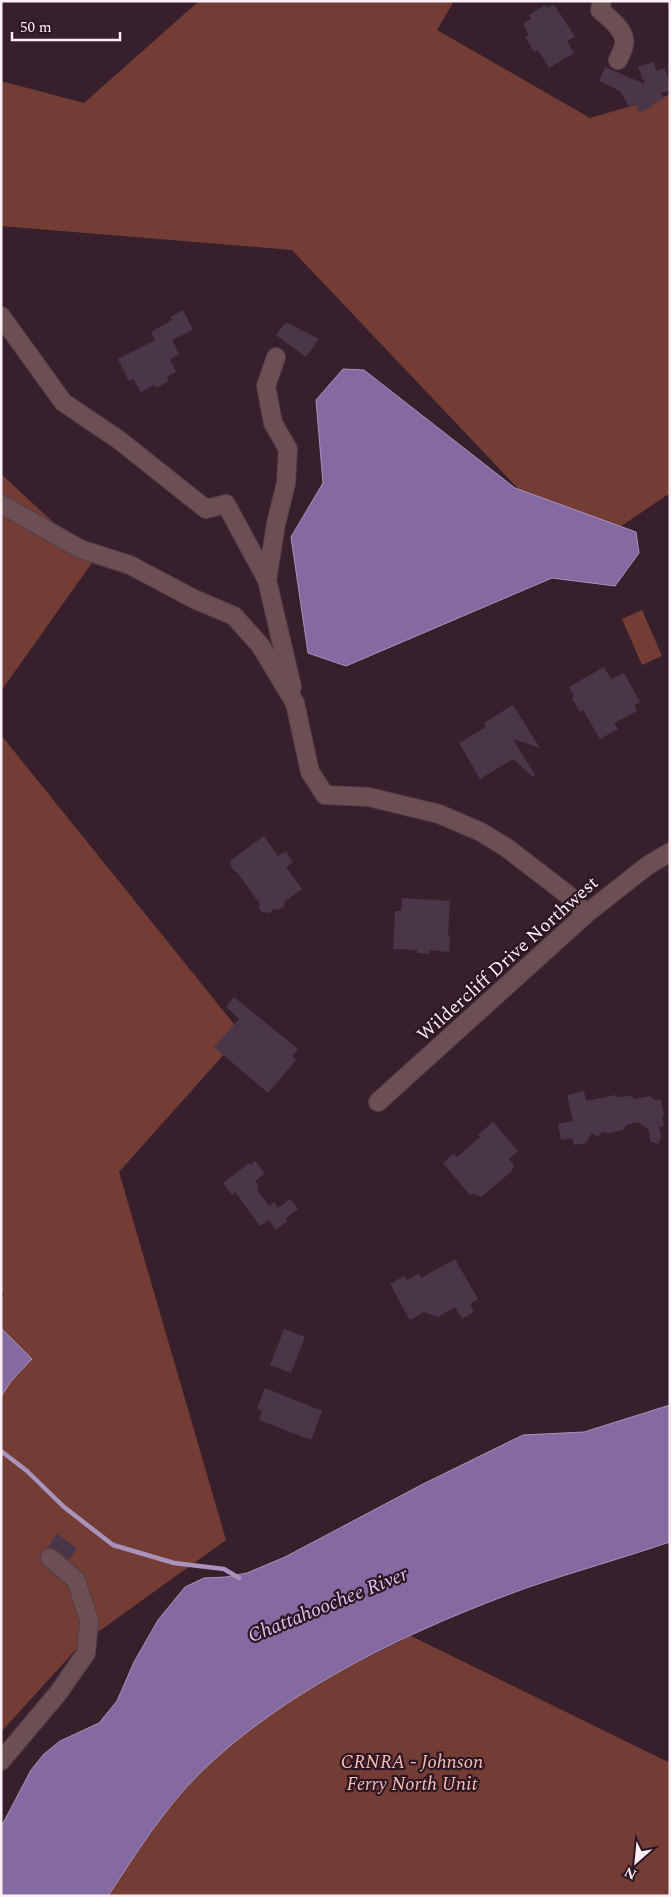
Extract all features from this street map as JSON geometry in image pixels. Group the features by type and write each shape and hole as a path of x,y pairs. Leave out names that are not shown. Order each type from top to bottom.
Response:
{"street":[{"path":"602,1 600,10 623,35 624,44 618,60"},
{"path":"1,316 63,402 119,440 206,509 226,504 267,580 310,772 325,795 369,797 439,814 481,832 508,848 568,895 586,914"},
{"path":"267,580 276,524 286,483 288,450 273,423 266,386 276,357"},
{"path":"1,504 80,549 130,566 194,599 234,616 260,645 295,703"},
{"name":"Wildercliff Drive Northwest","path":"378,1102 586,914 647,866 670,852"},
{"path":"1,1761 59,1692 86,1653 89,1620 76,1580 50,1558"}],"green space":[{"path":"199,1 454,1 437,30 590,118 670,95 670,493 580,554 292,250 1,226 1,81 84,103"},
{"path":"1,474 94,560 1,691"},
{"path":"642,610 662,656 642,665 622,619"},
{"path":"1,735 242,1034 119,1172 226,1540 80,1645 1,1732 1,1397 11,1381 31,1359 1,1328 1,1299 4,1294 1,1290"},
{"name":"CRNRA - Johnson Ferry North Unit","path":"411,1636 670,1763 670,1896 108,1896 172,1805 218,1755 243,1734 297,1697 354,1664"}],"water":[{"path":"343,369 364,370 515,488 636,532 639,553 615,586 552,578 346,666 308,653 291,537 323,483 316,400"},
{"path":"1,1328 32,1359 11,1381 1,1397"},
{"name":"Chattahoochee River","path":"670,1405 670,1542 547,1581 486,1603 397,1642 312,1688 271,1714 233,1743 199,1774 162,1817 108,1896 1,1896 1,1827 31,1770 44,1754 60,1741 99,1723 117,1701 134,1662 158,1620 185,1587 204,1578 226,1577 247,1573 285,1557 423,1484 523,1435 584,1432"}],"building":[{"path":"545,5 547,8 555,6 575,37 567,41 574,53 549,68 538,50 534,52 525,37 529,35 523,24 531,19 529,15"},
{"path":"653,62 657,71 664,68 670,82 670,90 661,93 664,99 651,105 652,107 639,112 636,104 629,107 620,91 599,81 605,67 645,84 638,67"},
{"path":"183,310 193,330 172,340 179,354 170,360 176,372 167,377 169,381 156,388 154,385 141,392 133,379 129,381 118,359 155,340 151,332 172,320 170,317"},
{"path":"286,322 319,339 306,357 276,335"},
{"path":"604,667 611,679 624,673 640,702 634,705 637,711 614,723 618,729 600,739 583,710 580,712 572,698 574,696 569,687"},
{"path":"513,705 540,748 513,739 535,775 533,777 513,759 480,779 459,743 486,727 484,723"},
{"path":"264,836 278,856 286,851 293,862 286,867 302,889 285,901 284,907 278,910 274,909 269,913 262,912 259,907 260,904 230,865 231,860"},
{"path":"402,898 450,901 449,952 429,950 429,954 417,953 417,950 393,949 395,911 401,911"},
{"path":"234,997 298,1049 292,1056 296,1060 268,1093 214,1047 239,1019 226,1007"},
{"path":"584,1091 586,1101 616,1095 616,1097 631,1096 635,1099 650,1096 655,1100 661,1099 664,1126 659,1127 661,1138 658,1144 650,1141 649,1130 638,1122 626,1125 623,1130 609,1133 602,1132 598,1137 592,1133 586,1143 574,1145 572,1138 561,1140 558,1124 573,1121 567,1095"},
{"path":"493,1122 518,1151 509,1159 514,1165 512,1171 481,1197 474,1194 470,1195 443,1163 453,1154 457,1157 480,1137 478,1135"},
{"path":"255,1161 265,1174 255,1181 259,1186 257,1190 269,1206 274,1202 278,1208 290,1199 298,1209 286,1218 287,1221 276,1230 269,1220 260,1226 235,1192 232,1195 223,1183 249,1163 251,1165"},
{"path":"455,1259 478,1299 470,1304 474,1312 462,1319 455,1307 438,1317 424,1312 410,1320 390,1284 404,1276 407,1280 419,1274 421,1278"},
{"path":"284,1329 305,1337 291,1373 270,1365"},
{"path":"265,1388 322,1411 311,1440 259,1420 262,1411 257,1409"},
{"path":"57,1534 77,1548 69,1560 57,1550 48,1547"}],"waterway":[{"path":"1,1451 27,1471 64,1507 113,1545 174,1563 224,1569 239,1578"}]}
